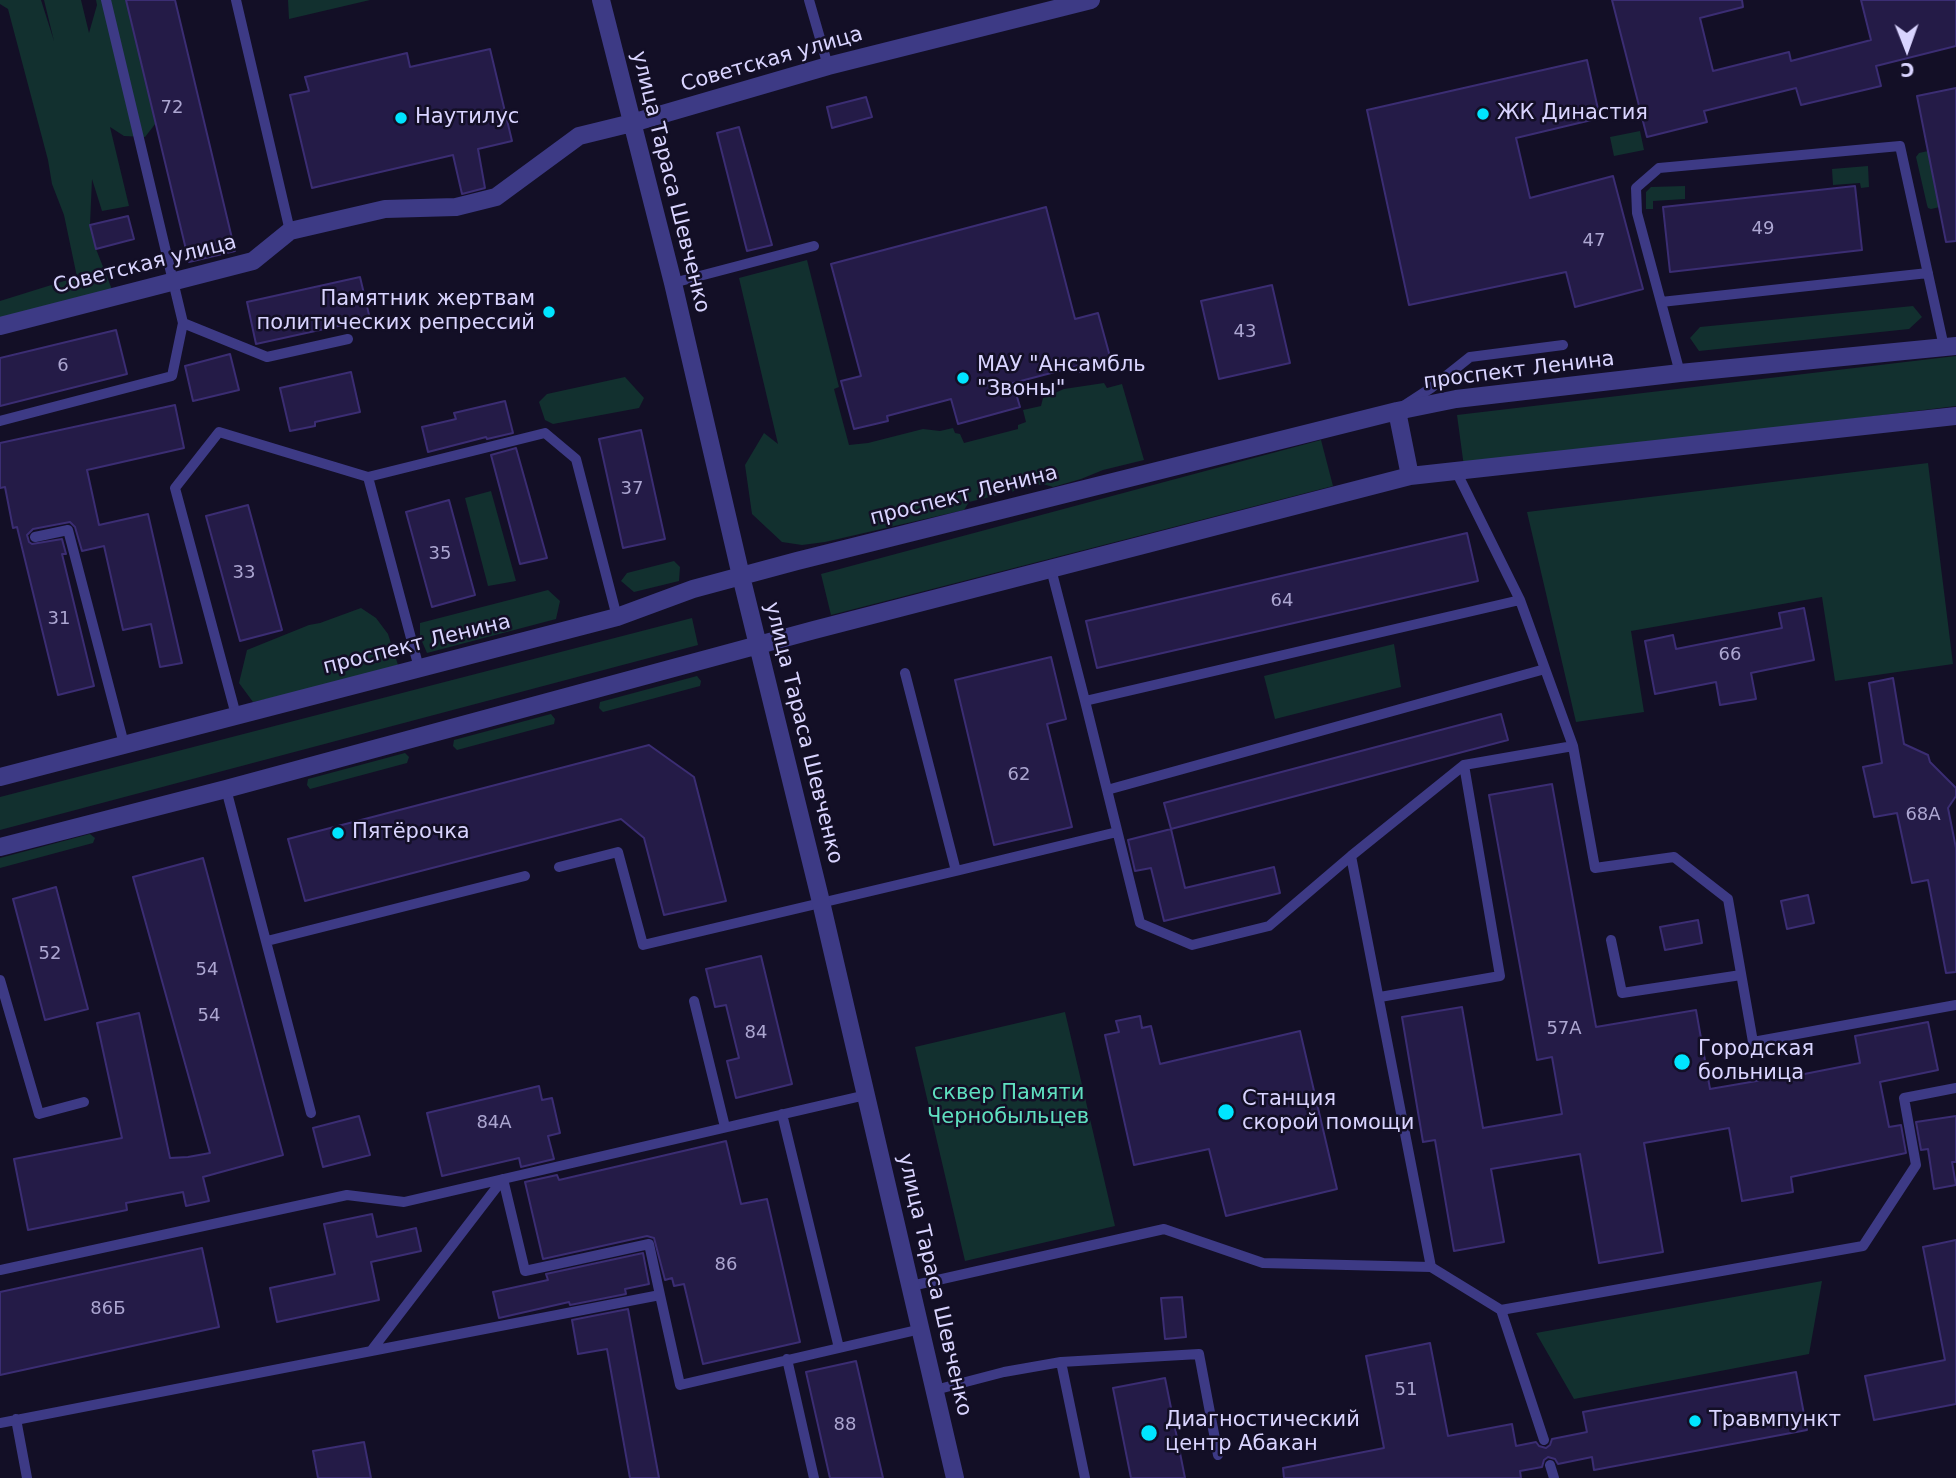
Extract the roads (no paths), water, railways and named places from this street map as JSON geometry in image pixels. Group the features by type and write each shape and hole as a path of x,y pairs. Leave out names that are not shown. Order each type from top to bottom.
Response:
{"street":[{"name":"улица Тараса Шевченко","path":"601,0 673,283 955,1478"},
{"name":"Советская улица","path":"0,326 253,261 290,231 385,209 456,207 496,197 579,136 828,66 1091,0"},
{"name":"проспект Ленина","path":"0,777 617,617 693,589 741,576 1396,411 1456,399 1680,373 1950,347"},
{"path":"1396,411 1410,476"},
{"path":"0,847 226,789 758,645 1410,476 1956,416"}],"lane":[{"path":"0,421 172,376 184,323 106,0"},
{"path":"236,0 290,231"},
{"path":"809,0 828,66"},
{"path":"1680,373 1636,213 1636,188 1659,168 1900,146 1928,273 1950,347"},
{"path":"673,283 814,246"},
{"path":"1661,302 1928,273"},
{"path":"184,323 267,357 348,339"},
{"path":"1396,411 1431,388 1469,357 1563,345"},
{"path":"236,715 175,488 219,432 368,477 545,433 576,459 617,617"},
{"path":"1456,471 1520,600 1573,746 1595,868 1674,857 1728,899 1753,1042 1956,1005"},
{"path":"368,477 419,668"},
{"path":"35,537 68,530 124,744"},
{"path":"1051,569 1140,923 1192,946 1269,926 1464,765 1573,746"},
{"path":"1085,701 1520,600"},
{"path":"1107,790 1545,669"},
{"path":"905,673 956,871"},
{"path":"1380,997 1500,976 1464,765"},
{"path":"226,789 311,1113"},
{"path":"559,867 618,852 643,945 1117,832"},
{"path":"1351,856 1431,1267"},
{"path":"267,941 525,876"},
{"path":"1611,940 1622,993 1741,975"},
{"path":"0,980 39,1114 84,1102"},
{"path":"694,1001 725,1127"},
{"path":"1501,1310 1863,1246 1916,1165 1904,1098 1956,1088"},
{"path":"0,1270 348,1195 404,1202 866,1095"},
{"path":"782,1114 839,1348"},
{"path":"503,1179 526,1271 649,1244 680,1385 921,1329"},
{"path":"371,1351 503,1179"},
{"path":"911,1286 1164,1229 1263,1263 1431,1267 1501,1310 1544,1440"},
{"path":"0,1423 660,1295"},
{"path":"935,1390 1004,1372 1061,1362 1199,1354 1218,1455"},
{"path":"787,1359 814,1478"},
{"path":"1061,1362 1085,1478"},
{"path":"16,1419 27,1478"},
{"path":"1550,1465 1554,1478"}],"place":[{"name":"ЖК Династия","path":"1483,114"},
{"name":"Наутилус","path":"401,118"},
{"name":"Памятник жертвам политических репрессий","path":"549,312"},
{"name":"МАУ \"Ансамбль \"Звоны\"","path":"963,378"},
{"name":"Пятёрочка","path":"338,833"},
{"name":"Городская больница","path":"1682,1062"},
{"name":"Станция скорой помощи","path":"1226,1112"},
{"name":"Травмпункт","path":"1695,1421"},
{"name":"Диагностический центр Абакан","path":"1149,1433"}],"park label":[{"name":"сквер Памяти Чернобыльцев","path":"1008,1106"}]}
